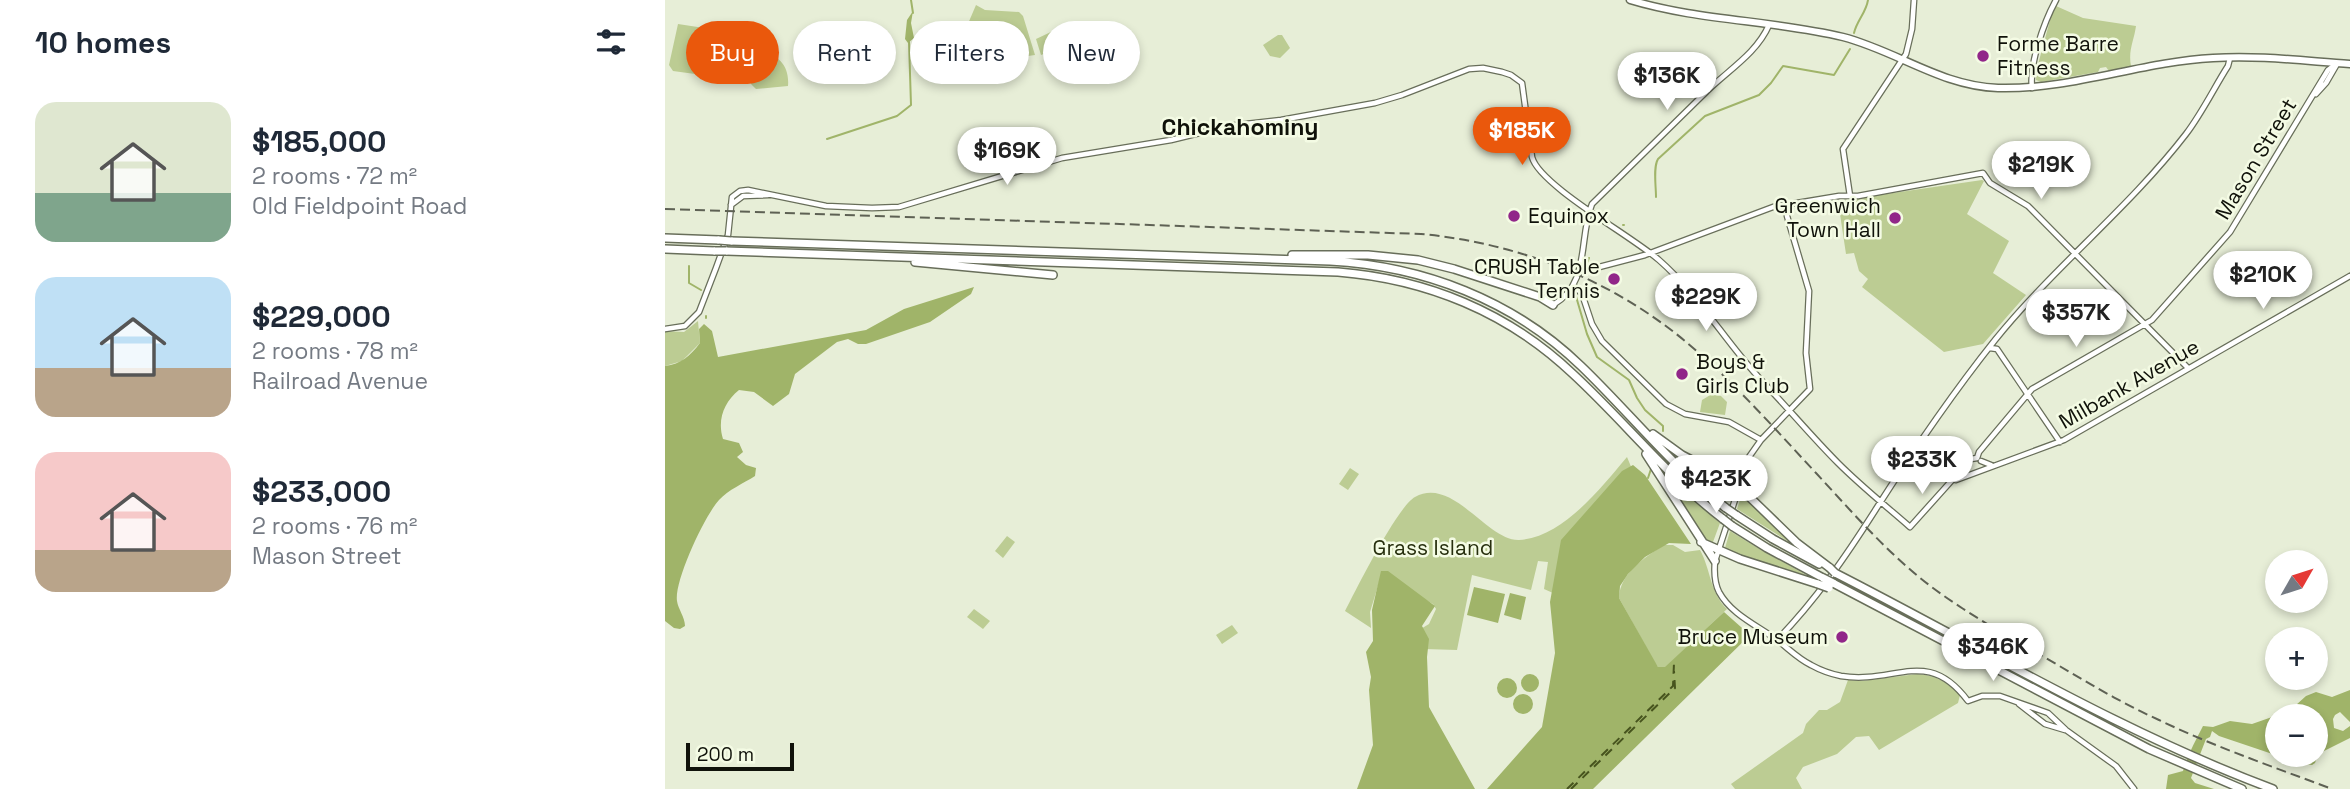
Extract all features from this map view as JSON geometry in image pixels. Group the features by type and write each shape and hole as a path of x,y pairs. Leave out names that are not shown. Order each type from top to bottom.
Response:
{"highway":[{"path":"665,239 1343,261 1395,268 1458,287 1520,318 1570,355 1699,485 1735,515 1773,539 2187,755 2273,789"},
{"path":"665,249 1311,271 1375,276 1439,292 1518,330 1563,364 1683,485 1732,526 1767,548 1821,581 2041,693 2183,765 2242,789"},
{"path":"1205,256 1356,254 1430,262 1544,298 1553,305"},
{"path":"866,256 1053,275"},
{"path":"1261,274 1375,276"},
{"path":"1648,432 1739,486 1791,537 1833,571"},
{"path":"1640,444 1715,561"},
{"path":"1700,464 1727,474 1735,473 1745,466"},
{"path":"1701,541 1719,550 1821,581"}],"main road":[{"path":"1630,0 1697,14 1845,38 1930,73 1986,88 2032,88 2187,61 2229,58 2350,64"},
{"path":"1850,196 1843,149 1906,54 1912,29 1914,0"},
{"path":"2032,88 2031,77 2035,61 2047,17 2056,0"},
{"path":"1553,305 1564,298 1574,286 1580,272 1586,219 1592,204 1689,108 1743,60 1765,35 1769,25"},
{"path":"1777,640 1819,592 1945,407 1989,348 2021,310 2121,207 2184,136 2228,66 2229,58"},
{"name":"Mason Street","path":"1881,502 1910,527 1971,459 1979,460 1979,452 2032,389 2145,324 2230,232 2328,69 2337,63"},
{"path":"665,329 681,328 695,319 728,235 732,197 740,191 756,191 837,207 899,207 1062,158 1171,140 1228,126 1375,103 1469,69 1483,68 1507,73 1520,80 1525,92 1529,137 1535,164 1562,190 1651,253 1682,283 1745,361 1790,411 1837,462 1881,502"},
{"path":"1580,272 1651,253 1773,207 1983,173 1990,183 2028,206 2188,368"},
{"path":"1791,204 1787,207 1787,216 1809,291 1806,353 1810,387 1761,440 1745,466 1715,561 1716,585 1725,601 1805,662 1839,675 1861,677 1916,670 1935,672 1950,681 1968,701 1992,695 2048,713 2066,730 2116,766 2133,788"},
{"name":"Milbank Avenue","path":"1981,470 2060,442 2350,276"},
{"path":"1574,286 1582,294 1592,324 1602,341 1669,406 1685,414 1724,421 1761,440"},
{"path":"1989,348 1997,349 2060,442"},
{"path":"1979,460 1991,465"},
{"path":"1979,460 1981,470"},
{"path":"1968,464 1974,473"},
{"name":"Mason Street","path":"1952,482 1981,470"},
{"path":"2018,704 2045,724 2066,730"}],"green space":[{"path":"976,5 985,10 1019,12 1025,21 969,21"},
{"path":"2056,6 2083,18 2136,26 2131,66 2109,71 2106,67 2100,68 2098,72 2041,82 2036,80 2037,68"},
{"path":"678,24 686,25 686,73 673,71 669,65"},
{"path":"1282,35 1290,48 1280,58 1270,56 1263,45"},
{"path":"1029,36 1035,55 1029,56"},
{"path":"1043,36 1041,55 1036,39"},
{"path":"779,60 786,71 788,86 756,89 751,84 779,84"},
{"path":"1984,181 1967,214 2009,241 1993,273 2026,295 1983,344 1944,352 1862,287 1868,279 1859,271 1854,253 1846,254 1838,201"},
{"path":"698,321 700,343 682,361 665,366 665,331 684,332"},
{"path":"1712,394 1721,396 1727,402 1725,415 1700,412 1702,400"},
{"path":"1673,452 1732,484 1728,501"},
{"name":"Grass Island","path":"1627,457 1632,469 1553,593 1544,589 1548,562 1538,561 1531,590 1472,575 1457,650 1424,649 1419,630 1429,624 1436,609 1433,604 1381,576 1370,612 1371,628 1345,611 1388,531 1415,497 1429,493 1443,495 1507,538 1519,540 1535,537 1550,531 1579,509"},
{"path":"1350,468 1359,474 1348,490 1339,484"},
{"path":"1667,477 1720,523 1713,542 1707,541"},
{"path":"1742,494 1792,544 1737,509"},
{"path":"1730,531 1810,577 1728,551 1725,548"},
{"path":"1007,536 1015,542 1003,558 995,551"},
{"path":"1664,545 1673,545 1685,552 1700,550 1717,596 1727,609 1665,668 1658,667 1655,663 1619,598 1620,589 1628,574"},
{"path":"974,609 990,621 983,629 967,617"},
{"path":"1232,625 1238,633 1222,644 1216,635"},
{"path":"1917,674 1946,683 1960,695 1958,703 1879,750 1869,736 1856,737 1837,754 1803,767 1796,778 1802,789 1735,789 1731,784 1803,733 1806,724 1819,710 1827,710 1840,702 1848,680 1862,681"}],"shaded area":[{"path":"913,11 908,43 905,39 907,20"},
{"path":"974,287 971,294 930,322 866,344 858,344 848,339 837,342 795,374 789,394 773,406 754,392 739,390 734,395 721,418 721,432 723,439 739,443 743,452 737,457 746,465 756,468 755,476 719,500 699,533 685,564 677,592 685,626 674,628 665,621 665,366 685,359 693,352 700,343 699,329 704,324 712,331 718,357 866,330 904,309"},
{"path":"1633,465 1645,475 1691,544 1669,543 1645,557 1620,586 1619,598 1658,667 1665,667 1724,612 1750,635 1593,789 1487,789 1542,727 1555,653 1550,602 1561,540 1622,471"},
{"path":"1381,571 1388,571 1435,606 1422,626 1429,639 1429,707 1475,789 1357,789 1373,745 1369,690 1371,677 1366,652 1373,641 1372,610"},
{"path":"1474,587 1505,594 1498,623 1467,615"},
{"path":"1510,593 1526,597 1521,620 1504,615"},
{"path":"1526,674 1534,674 1539,683 1537,690 1526,692 1521,687 1521,679"},
{"path":"1507,678 1514,681 1517,688 1514,695 1507,698 1500,695 1497,688 1500,681"},
{"path":"2350,690 2350,722 2340,712 2333,719 2334,728 2343,731 2350,726 2350,738 2328,749 2328,704 2297,704 2316,692 2332,697"},
{"path":"1523,694 1530,697 1533,704 1530,711 1523,714 1516,711 1513,704 1516,697"},
{"path":"2265,719 2265,752 2219,736 2212,731 2206,739 2191,778 2195,783 2214,789 2166,789 2168,775 2183,771 2203,726 2213,727 2230,721 2252,724"}],"waterway":[{"path":"911,0 913,13"},
{"path":"1854,33 1868,0"},
{"path":"827,139 897,116 911,105 909,42"},
{"path":"1656,197 1656,162 1705,116 1759,95 1783,66 1834,75 1850,49"},
{"path":"1586,266 1589,258"},
{"path":"689,266 689,283 701,290"},
{"path":"1575,293 1597,357 1629,380 1637,398 1645,410 1663,426 1663,431"},
{"path":"1648,478 1651,469"}],"ferry route":[{"path":"1567,789 1673,686 1674,663"},
{"path":"1571,789 1675,688 1674,671"}],"railway":[{"path":"665,209 1421,234 1493,246 1527,255 1594,282 1626,299 1685,341 1753,405 1886,548 1960,607 2144,713 2223,748 2332,789"}],"place":[{"name":"Forme Barre Fitness","path":"1983,56"},
{"name":"Equinox","path":"1514,216"},
{"name":"Greenwich Town Hall","path":"1895,218"},
{"name":"CRUSH Table Tennis","path":"1614,279"},
{"name":"Boys & Girls Club","path":"1682,374"},
{"name":"Bruce Museum","path":"1842,637"}],"district":[{"name":"Chickahominy","path":"1240,127"}]}
